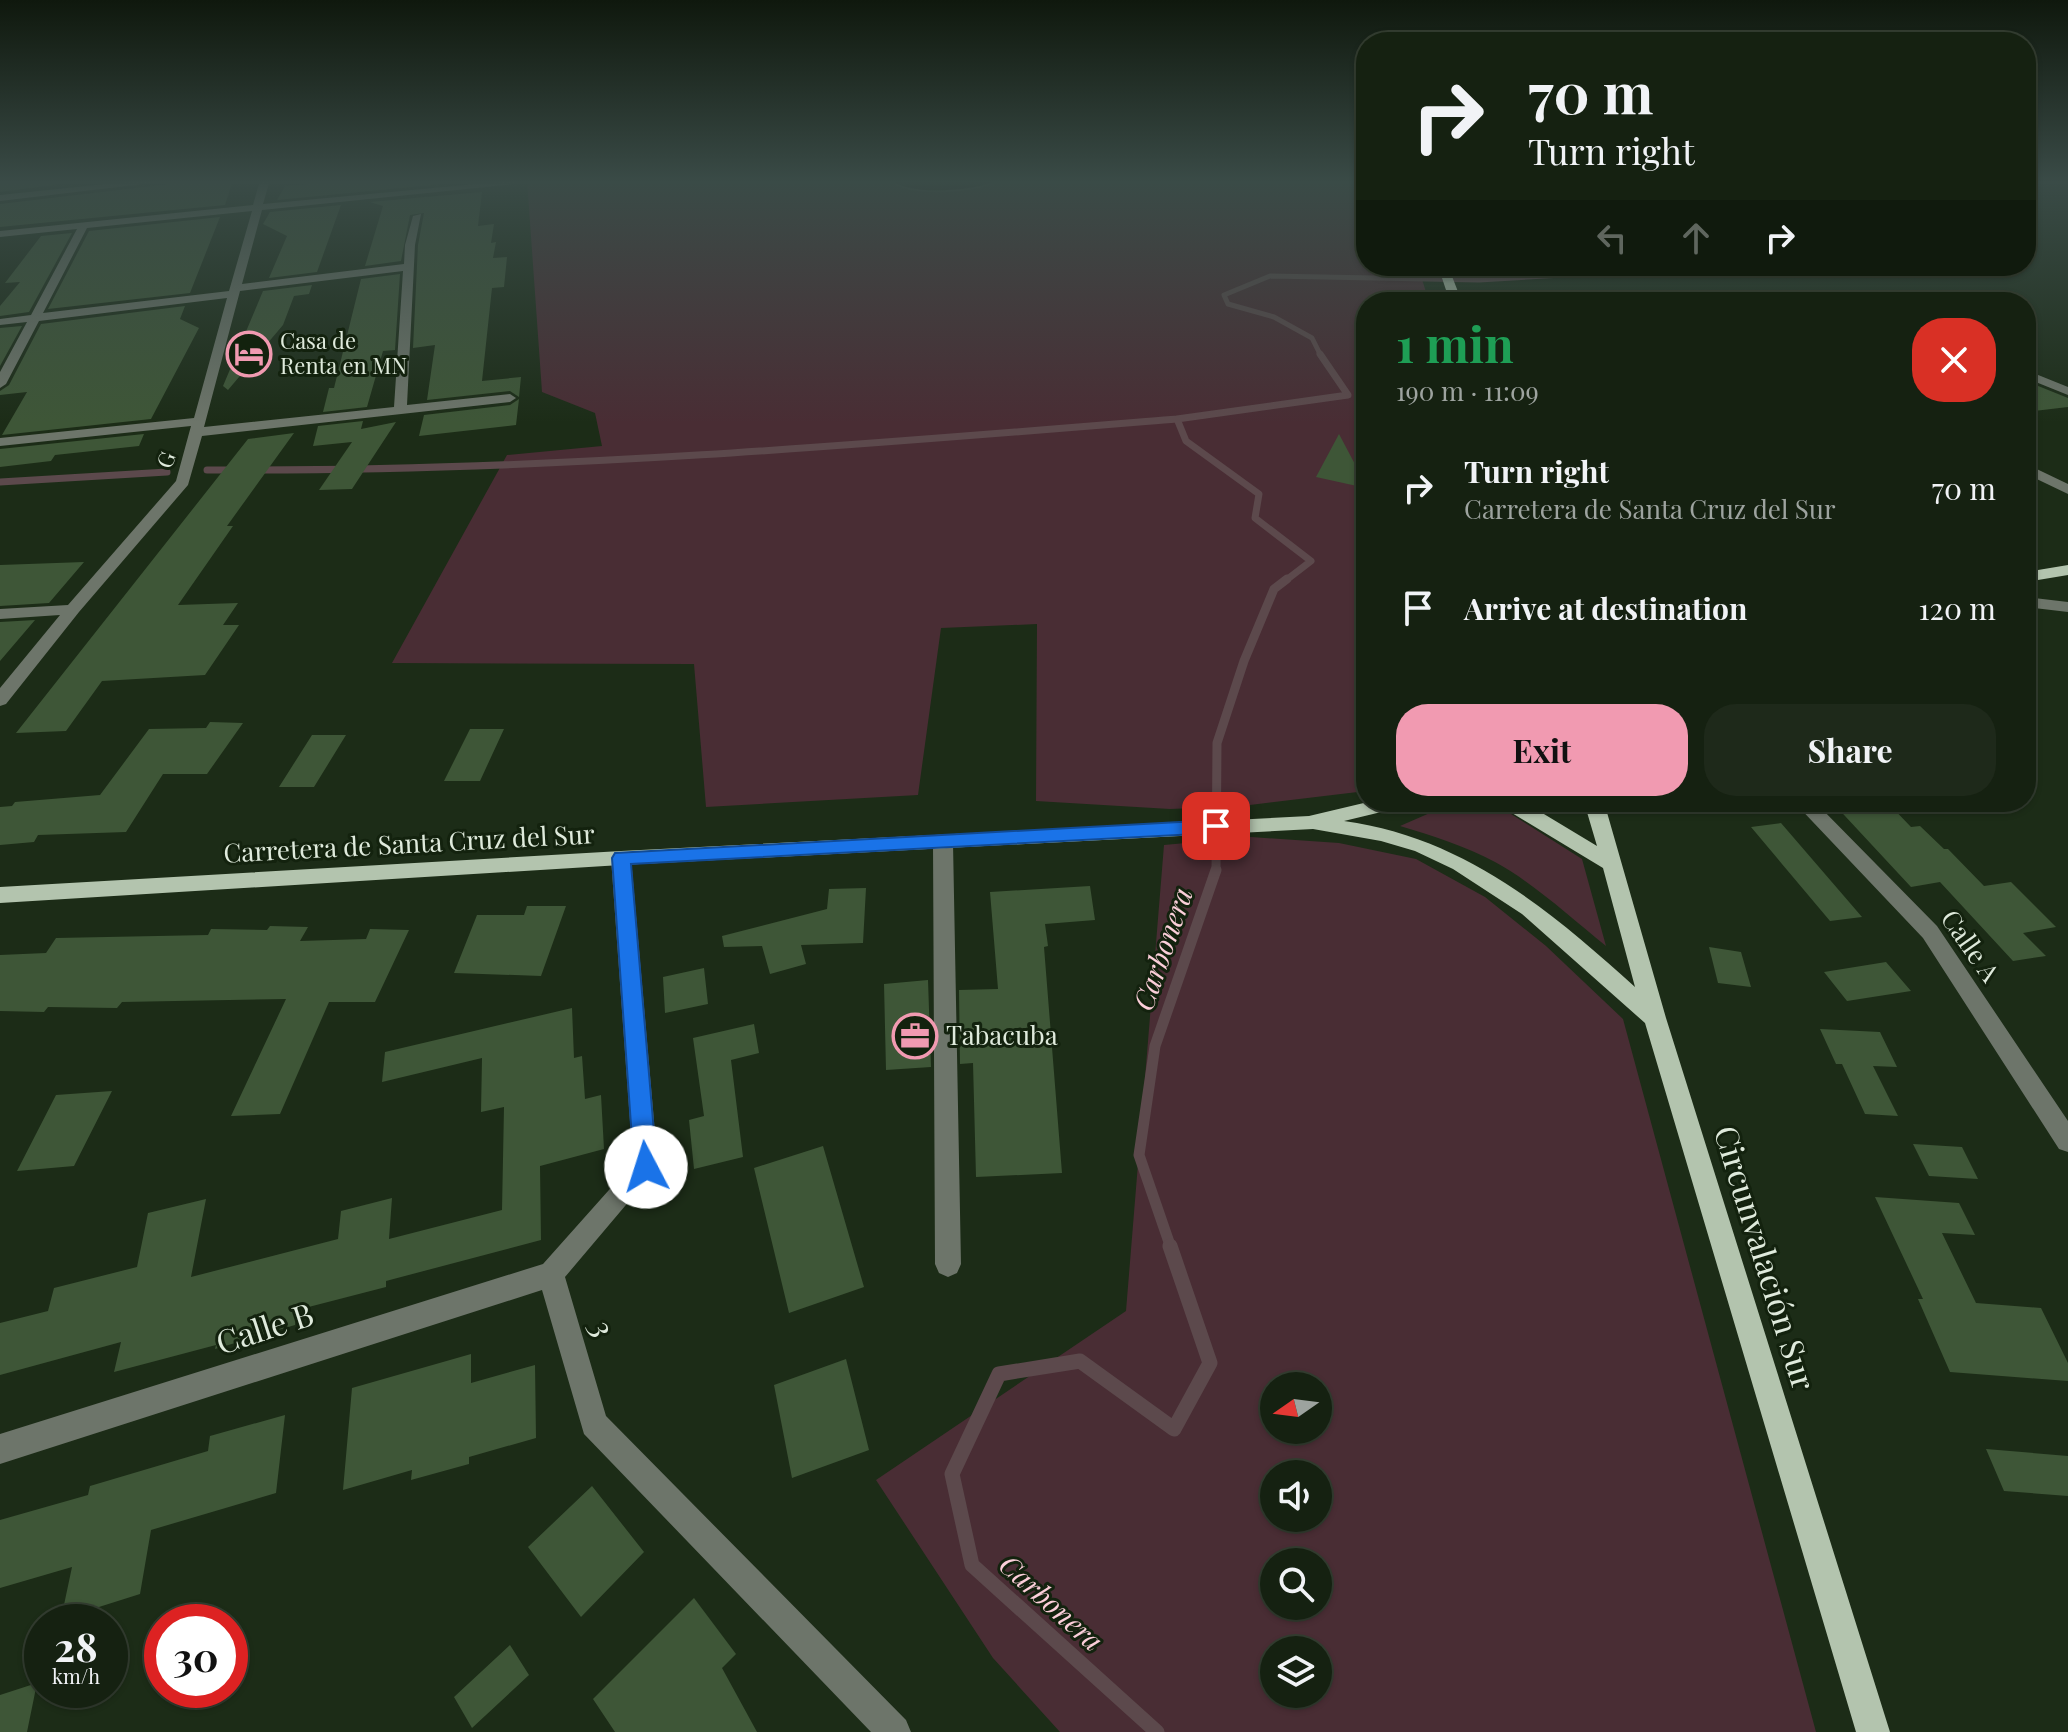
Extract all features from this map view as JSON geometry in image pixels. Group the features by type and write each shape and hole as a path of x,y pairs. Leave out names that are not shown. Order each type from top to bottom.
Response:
{"main road":[{"path":"2036,575 2068,570"},
{"name":"Carretera de Santa Cruz del Sur","path":"0,895 621,858 1309,823 1356,812"},
{"path":"1526,812 1613,865"},
{"name":"Circunvalación Sur","path":"1597,812 1655,1018 1873,1732"},
{"path":"1309,823 1383,834 1433,853 1493,882 1552,925 1655,1018"}],"street":[{"path":"0,384 66,261"},
{"name":"G","path":"0,700 73,609 183,482 244,261"},
{"path":"400,411 409,261"},
{"path":"0,322 408,267"},
{"path":"2036,378 2068,391"},
{"path":"0,442 400,411 510,398"},
{"path":"2036,473 2068,490"},
{"path":"2036,603 2068,607"},
{"path":"0,614 73,609"},
{"name":"Calle A","path":"1814,812 1930,932 2068,1141"},
{"path":"943,843 948,1264"},
{"path":"551,1274 646,1167 621,858"},
{"name":"Calle B","path":"0,1449 551,1274"},
{"name":"3","path":"551,1274 594,1424 894,1732"}],"shaded area":[{"path":"533,261 1356,261 1356,276 1421,276 1426,292 1356,292 1356,792 1242,806 1170,809 1036,801 1037,624 941,628 918,795 706,807 694,664 392,663 507,455 602,446 595,413 542,392"},
{"path":"1432,812 1508,812 1582,859 1606,946 1538,891 1495,862 1460,846 1400,826"},
{"path":"1251,837 1339,843 1416,859 1485,897 1546,946 1623,1019 1816,1732 1060,1732 993,1658 876,1480 1126,1311 1164,845"}],"building":[{"path":"22,261 57,261 29,312 0,316 0,306 20,282 5,283"},
{"path":"73,261 203,261 190,293 48,309"},
{"path":"276,261 321,261 317,272 269,278"},
{"path":"367,261 401,261 401,261 365,266"},
{"path":"417,261 507,261 504,287 492,288 482,381 521,377 519,397 510,391 427,400 435,345 413,348"},
{"path":"400,274 395,350 383,351 367,407 323,412 329,388 334,388 361,279"},
{"path":"312,285 309,294 294,296 283,325 228,390 223,386 263,291"},
{"path":"185,306 180,319 199,328 151,419 2,435 27,392 0,395 0,391 9,385 41,324"},
{"path":"22,326 0,366 0,328"},
{"path":"2036,385 2068,398 2068,407 2036,411"},
{"path":"519,399 516,425 419,436 424,415 510,405"},
{"path":"363,421 361,429 396,422 352,489 319,490 352,442 313,446 318,426"},
{"path":"294,433 227,526 233,526 178,605 238,603 223,625 239,625 205,675 102,681 66,731 16,733 248,439"},
{"path":"144,434 139,446 55,455 51,461 0,467 0,449"},
{"path":"1339,434 1356,466 1356,486 1316,477"},
{"path":"84,562 49,603 0,606 0,565"},
{"path":"35,620 0,661 0,622"},
{"path":"210,722 243,723 207,774 163,774 126,832 38,835 34,842 0,845 0,807 12,806 15,802 100,795 149,729 206,728"},
{"path":"470,729 504,729 480,781 444,781"},
{"path":"312,735 346,735 314,787 279,787"},
{"path":"1841,812 1897,812 1911,827 1920,826 1944,849 1948,849 1984,886 2011,882 2056,927 2023,933 2046,956 2013,961 1940,882 1911,887"},
{"path":"1781,823 1862,917 1830,921 1751,827"},
{"path":"1090,886 1095,920 1045,924 1048,946 1044,947 1062,1173 976,1177 973,1063 960,1064 959,990 998,989 990,892"},
{"path":"866,888 863,943 801,945 806,964 770,974 762,946 724,947 722,936 827,909 829,889"},
{"path":"527,906 566,906 541,976 454,973 477,915 524,915"},
{"path":"270,926 308,927 300,941 366,939 370,929 409,930 375,1002 329,1002 280,1114 231,1116 286,999 122,1002 117,1008 48,1007 44,1012 0,1011 0,955 46,953 56,938 208,935 211,929 267,930"},
{"path":"1709,947 1741,952 1751,987 1718,983"},
{"path":"1886,962 1911,991 1847,1001 1824,972"},
{"path":"704,968 708,1004 665,1013 663,977"},
{"path":"928,980 931,1067 886,1070 884,984"},
{"path":"572,1008 574,1058 582,1056 585,1099 601,1095 604,1149 540,1166 541,1240 386,1281 386,1287 297,1310 295,1325 215,1349 216,1345 114,1372 121,1342 0,1375 0,1323 48,1311 54,1288 137,1267 148,1213 206,1199 191,1277 338,1239 341,1211 392,1198 389,1239 502,1210 504,1107 481,1112 482,1058 382,1082 385,1052"},
{"path":"754,1024 759,1053 731,1060 743,1157 694,1169 689,1120 704,1116 693,1038"},
{"path":"1820,1029 1880,1032 1897,1067 1873,1066 1898,1116 1865,1114 1842,1064 1836,1064"},
{"path":"112,1091 74,1166 17,1171 56,1095"},
{"path":"1913,1144 1962,1147 1978,1179 1929,1176"},
{"path":"823,1146 864,1287 789,1313 754,1168"},
{"path":"1875,1197 1959,1203 1975,1235 1942,1233 1976,1303 2041,1308 2068,1363 2068,1381 1950,1372 1918,1299 1923,1299"},
{"path":"471,1354 471,1383 535,1365 536,1438 469,1457 469,1464 411,1480 412,1470 343,1490 352,1388"},
{"path":"846,1359 869,1450 792,1478 774,1385"},
{"path":"285,1415 276,1493 151,1530 140,1594 108,1604 64,1604 72,1567 0,1588 0,1520 88,1495 90,1486 208,1451 210,1436"},
{"path":"1986,1449 2068,1456 2068,1496 2004,1491"},
{"path":"592,1486 644,1552 581,1617 528,1547"},
{"path":"694,1598 736,1654 722,1668 757,1732 615,1732 593,1699"},
{"path":"510,1645 529,1675 472,1728 454,1697"},
{"path":"24,1687 24,1708 32,1708 27,1732 0,1732 0,1695"}],"waterway":[{"name":"Carbonera","path":"1320,354 1312,338 1274,317 1228,304 1224,295 1270,276 1479,280 1545,276"},
{"name":"Carbonera","path":"1177,419 1348,395 1320,354"},
{"path":"257,470 487,466 602,460 1177,419"},
{"name":"Carbonera","path":"1177,419 1186,441 1259,494 1255,518 1311,561 1285,581"},
{"path":"207,470 237,470"},
{"path":"0,482 167,472"},
{"name":"Carbonera","path":"1216,872 1217,743 1244,661 1274,589 1287,579"},
{"name":"Carbonera","path":"1171,1248 1139,1155 1155,1046 1216,870"},
{"name":"Carbonera","path":"1157,1732 972,1565 952,1474 999,1374 1080,1361 1174,1429 1210,1363 1170,1246"}],"place":[{"name":"Casa de Renta en MN","path":"249,354"},
{"name":"Tabacuba","path":"915,1036"}],"route":[{"path":"646,1167 621,858 1216,826"}]}
